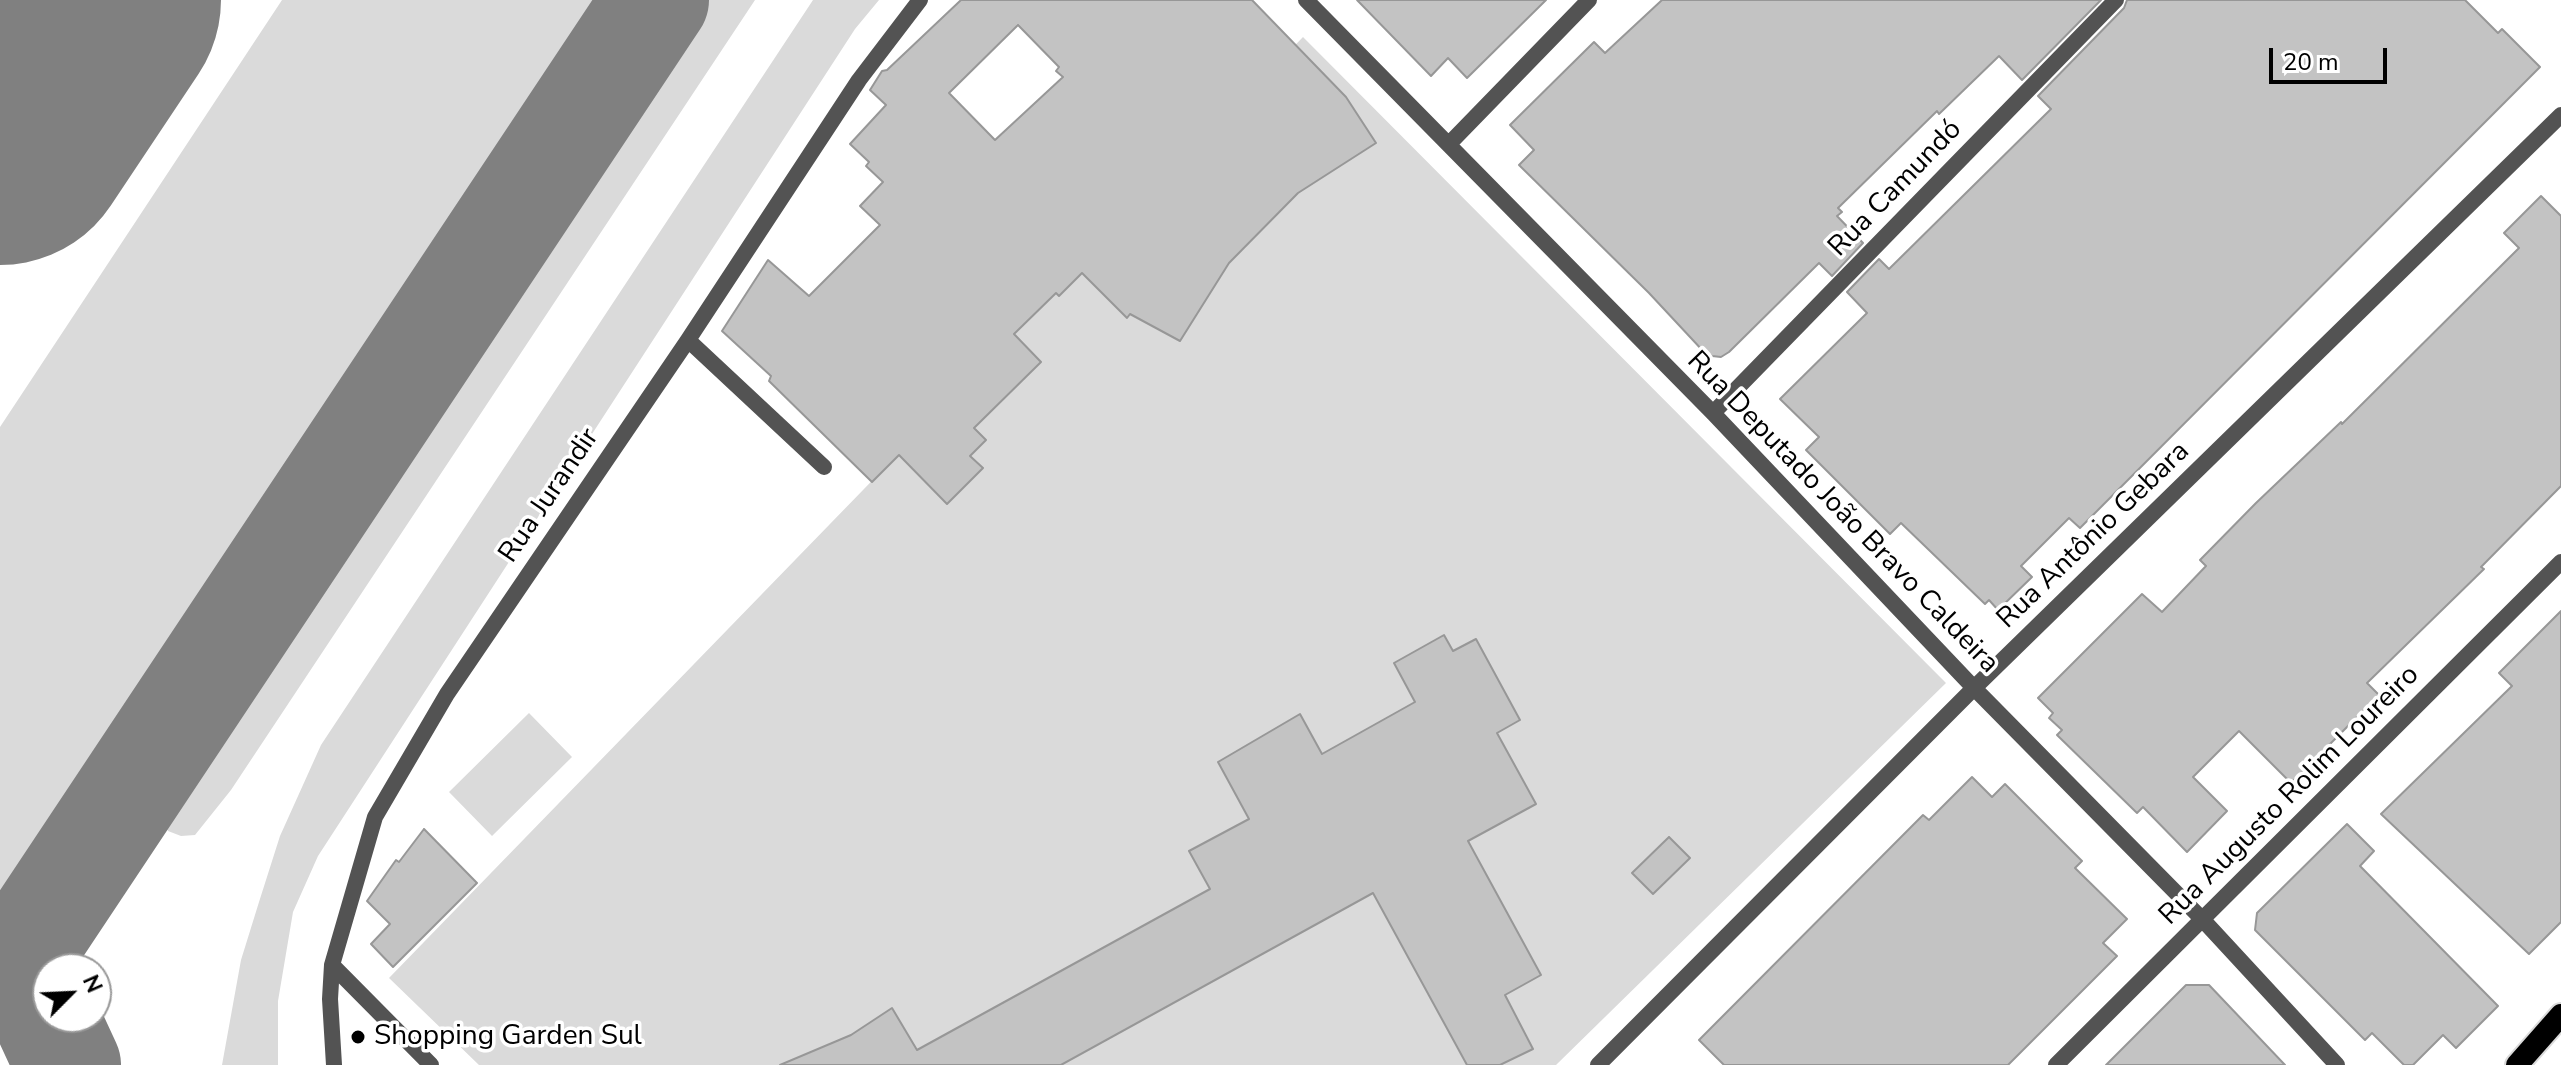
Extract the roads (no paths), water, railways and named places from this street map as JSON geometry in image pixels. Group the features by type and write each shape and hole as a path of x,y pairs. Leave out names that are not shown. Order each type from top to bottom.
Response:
{"highway":[{"path":"2517,1065 2561,1015"}],"street":[{"name":"Rua Jurandir","path":"334,1065 330,999 332,965 375,817 447,694 688,340 859,80 920,0"},
{"name":"Rua Deputado João Bravo Caldeira","path":"1306,0 1713,413 1974,688 2203,920 2337,1065"},
{"path":"1449,144 1589,0"},
{"name":"Rua Camundó","path":"1713,413 2116,0"},
{"name":"Rua Antônio Gebara","path":"1598,1065 1974,688 2561,115"},
{"path":"688,340 824,467"},
{"name":"Rua Augusto Rolim Loureiro","path":"2056,1065 2561,562"},
{"path":"332,965 431,1065"}],"place":[{"name":"Shopping Garden Sul","path":"358,1037"}]}
